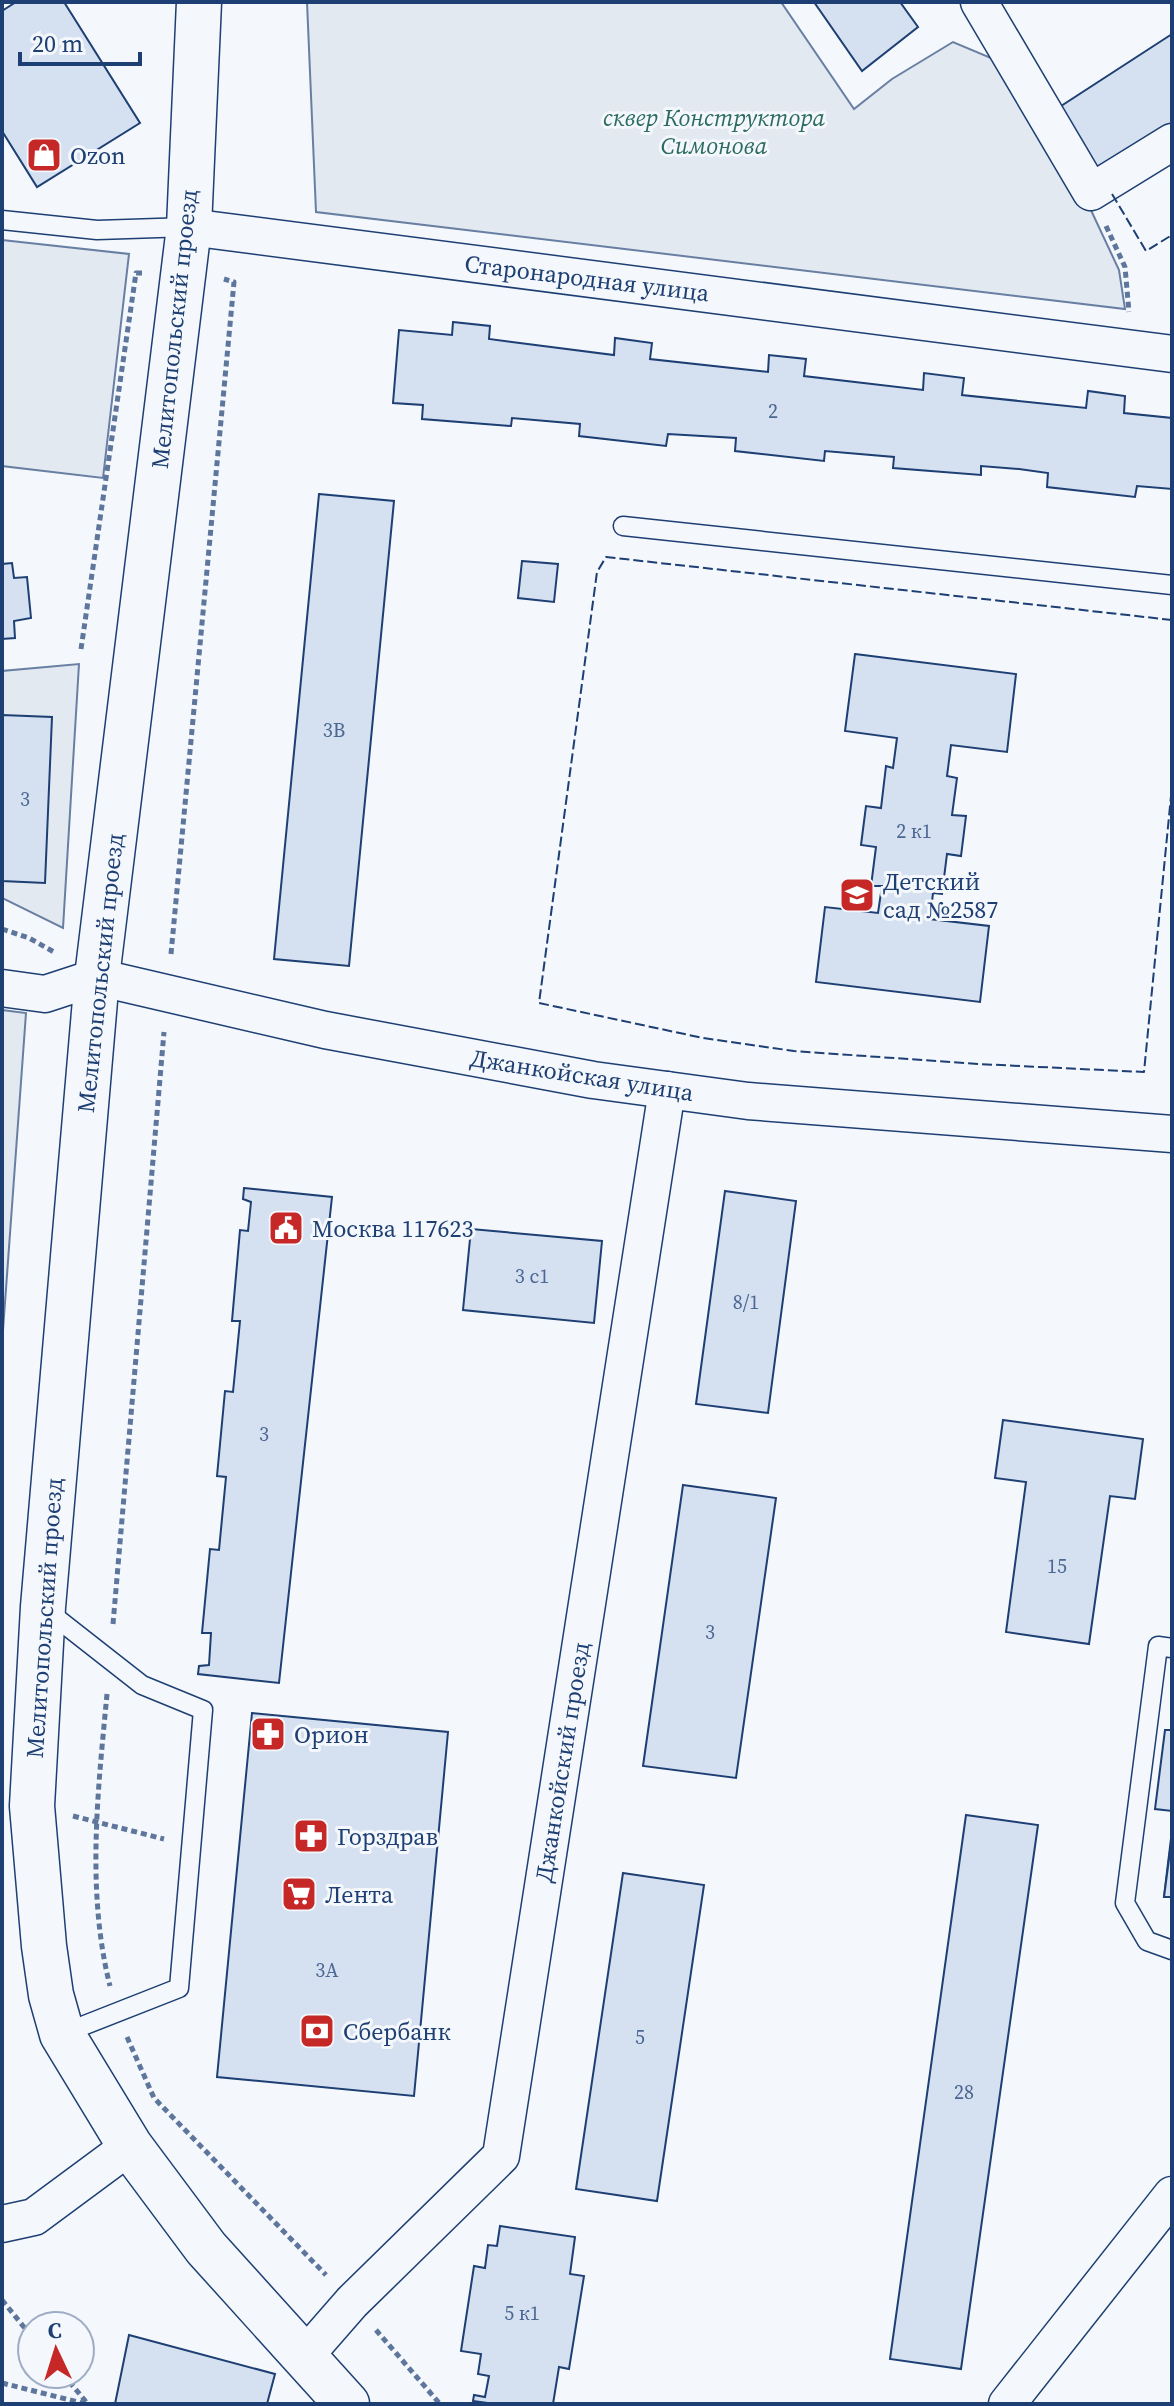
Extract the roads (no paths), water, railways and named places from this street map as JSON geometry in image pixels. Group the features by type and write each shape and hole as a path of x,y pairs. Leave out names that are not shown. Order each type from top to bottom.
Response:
{"street":[{"name":"Мелитопольский проезд","path":"199,2 189,227 97,977 43,1607 32,1806 44,1946 51,1995 62,2034 130,2146 206,2248 347,2404"},
{"path":"979,2 1091,192 1172,142"},
{"name":"Старонародная улица","path":"189,227 1172,354"},
{"path":"2,988 45,994 97,977"},
{"name":"Джанкойская улица","path":"97,977 325,1030 593,1080 748,1101 1172,1134"},
{"name":"Джанкойский проезд","path":"304,2357 352,2302 501,2156 667,1090"},
{"path":"2,2224 34,2217 130,2146"},
{"path":"1007,2404 1172,2195"}],"lane":[{"name":"Старонародная улица","path":"2,220 97,230 189,227"},
{"path":"623,526 1172,585"},
{"path":"43,1607 142,1685 203,1710 179,1988 62,2034"},
{"path":"1172,1648 1158,1646 1125,1903 1147,1941 1172,1950"}],"place":[{"name":"Ozon","path":"44,155"},
{"name":"Детский сад №2587","path":"857,895"},
{"name":"Москва 117623","path":"286,1228"},
{"name":"Орион","path":"268,1734"},
{"name":"Горздрав","path":"311,1836"},
{"name":"Лента","path":"299,1894"},
{"name":"Сбербанк","path":"317,2031"}],"park label":[{"name":"сквер Конструктора Симонова","path":"714,131"}]}
